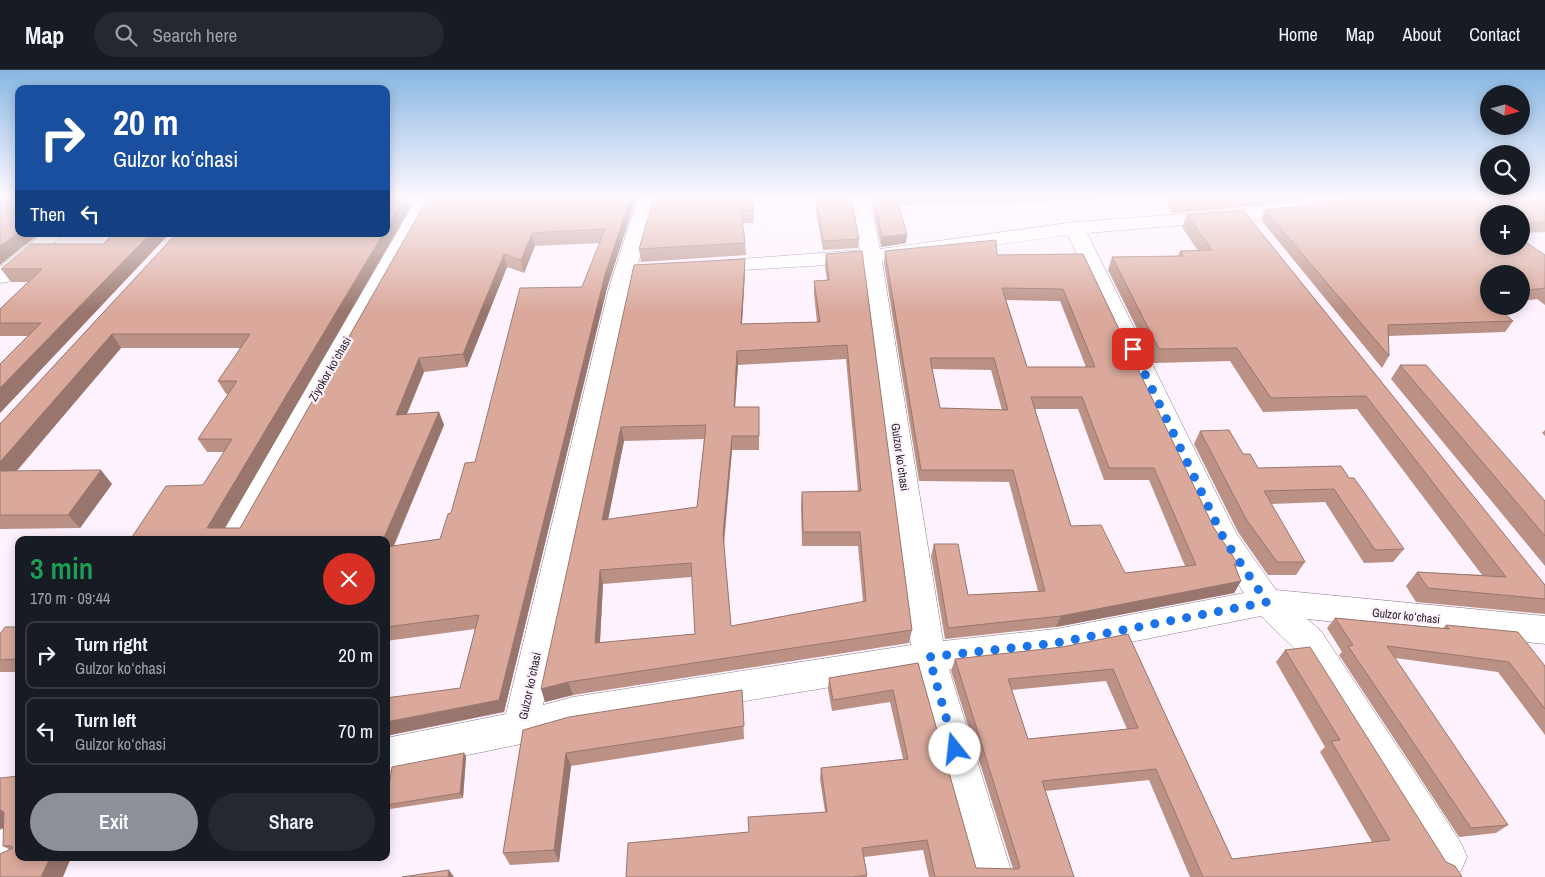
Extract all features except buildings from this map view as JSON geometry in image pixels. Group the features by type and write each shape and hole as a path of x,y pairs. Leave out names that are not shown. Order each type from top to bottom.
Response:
{"street":[{"name":"Ziyokor koʻchasi","path":"235,536 406,236"},
{"name":"Gulzor koʻchasi","path":"641,236 635,270 556,565 521,728 573,712 929,657 1056,643 1267,602 1545,630"},
{"name":"Gulzor koʻchasi","path":"867,236 929,657"},
{"path":"684,267 871,256 1019,236"},
{"path":"1079,236 1224,539 1267,602 1309,641 1447,857"},
{"path":"0,277 50,237"},
{"path":"929,657 993,877"},
{"path":"390,754 521,728"},
{"path":"0,850 15,844"}],"route":[{"path":"955,749 929,657 1056,643 1267,602 1224,539 1133,349"}]}
